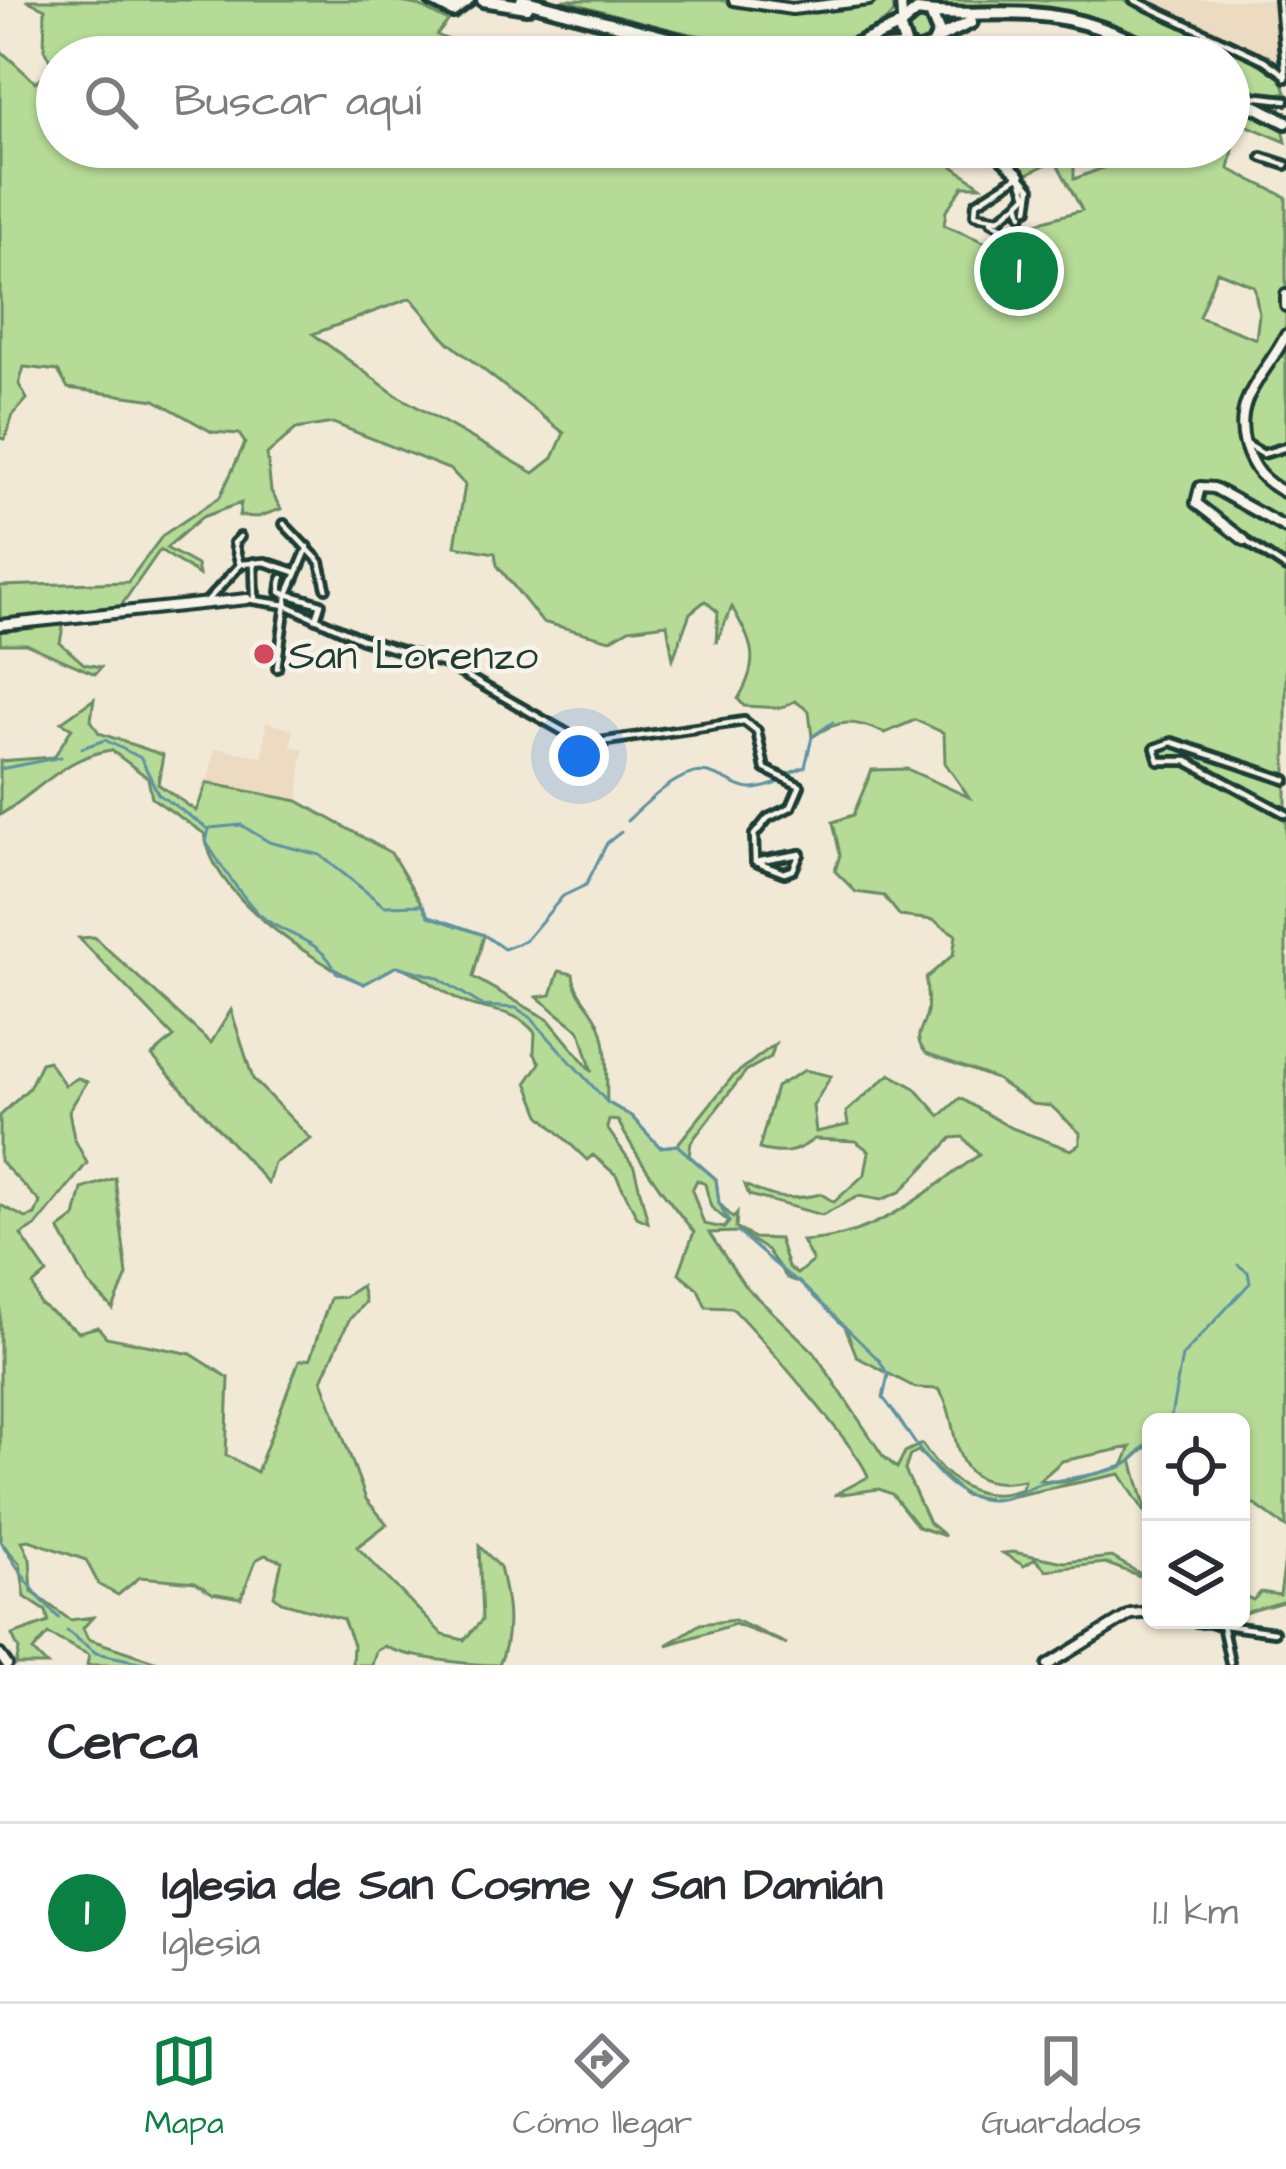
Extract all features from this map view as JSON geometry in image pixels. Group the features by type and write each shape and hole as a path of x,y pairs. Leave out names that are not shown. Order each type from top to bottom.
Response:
{"highway":[{"path":"432,0 453,11 475,1 542,10 640,36"},
{"path":"522,0 660,36"},
{"path":"872,36 917,11 932,16 1008,13 1065,18 1123,36"},
{"path":"928,36 932,16"},
{"path":"946,36 969,22 1035,21 1107,36"},
{"path":"901,22 913,36"},
{"path":"1250,96 1286,102"},
{"path":"1250,102 1286,122"}],"street":[{"path":"734,0 792,9 865,0"},
{"path":"903,0 917,11"},
{"path":"901,22 903,0"},
{"path":"1134,0 1211,36"},
{"path":"1279,0 1284,71"},
{"path":"1267,62 1280,52"},
{"path":"1250,54 1284,71"},
{"path":"1267,62 1284,71"},
{"path":"1262,157 1286,165"},
{"path":"1012,168 1020,175 1027,198 1025,212 1019,203"},
{"path":"1014,234 974,212 976,203 1020,175"},
{"path":"986,198 989,208"},
{"path":"991,221 1027,198"},
{"path":"1286,295 1286,306"},
{"path":"1286,334 1246,395 1241,423 1259,476 1286,493"},
{"path":"1245,443 1263,454 1286,447"},
{"path":"1286,528 1224,493 1200,487 1196,503 1286,568"},
{"path":"284,524 320,563 326,588"},
{"path":"240,537 235,543 240,565"},
{"path":"277,668 287,596 308,547"},
{"path":"252,600 254,562"},
{"path":"206,603 240,565 254,562 295,572"},
{"path":"302,562 320,563"},
{"path":"282,578 280,592 321,604 316,619"},
{"path":"0,625 252,600 286,605 362,640 445,664 586,744 738,718 757,731 765,769 800,786 785,811 768,818 754,836 755,862"},
{"path":"1286,780 1172,742 1162,743 1154,752 1159,761 1187,761 1286,814"},
{"path":"800,854 793,870 777,874 755,862 800,854"},
{"path":"1048,1665 1131,1615 1142,1613"},
{"path":"1250,1627 1274,1632"},
{"path":"1223,1629 1230,1661"},
{"path":"0,1655 7,1665"}],"shaded area":[{"path":"1126,0 1279,0 1279,37 1286,37 1285,75 1250,58 1250,36 1202,36"},
{"path":"266,722 293,730 291,746 303,749 298,801 207,783 215,748 263,757"}],"green space":[{"path":"26,0 389,0 417,5 448,21 440,36 44,36 45,9"},
{"path":"563,0 720,0 786,14 893,0 894,13 852,36 704,36"},
{"path":"913,0 1123,0 1203,36 1128,36 1078,15 1036,9 951,13"},
{"path":"913,17 925,17 933,25 933,36 905,36 905,25"},
{"path":"0,50 36,81 36,168 955,168 981,186 963,186 946,211 944,225 991,245 1010,281 1040,271 1056,253 1054,242 1033,224 1082,210 1059,168 1074,168 1074,179 1103,168 1229,168 1286,197 1286,1527 1250,1505 1250,1413 1142,1413 1142,1451 1132,1460 1142,1508 1120,1474 994,1500 964,1495 918,1451 910,1455 905,1470 929,1523 945,1536 918,1527 892,1494 879,1489 834,1495 868,1477 862,1464 807,1392 732,1308 706,1307 698,1289 679,1273 694,1232 653,1179 618,1121 609,1120 607,1128 634,1167 648,1222 637,1217 616,1175 593,1155 587,1160 540,1115 527,1082 540,1063 534,1053 535,1033 527,1025 511,1015 466,1003 397,966 364,984 317,959 244,902 225,880 205,834 152,798 148,778 111,750 66,767 0,815 0,761 54,757 72,728 61,722 94,699 91,720 99,733 163,755 158,784 196,811 207,783 298,801 391,853 429,916 484,935 473,977 549,1020 592,1072 580,1031 537,997 551,995 559,971 573,974 602,1033 607,1102 631,1116 660,1147 677,1145 733,1076 775,1044 771,1057 746,1071 691,1142 689,1156 716,1179 719,1203 733,1218 737,1213 736,1228 754,1238 779,1239 788,1267 797,1274 813,1261 802,1241 875,1223 979,1155 963,1137 952,1138 900,1192 881,1200 859,1196 822,1215 749,1195 745,1185 782,1197 821,1194 834,1202 865,1174 869,1151 856,1141 814,1139 788,1152 759,1149 776,1087 805,1070 831,1076 813,1106 816,1132 848,1125 846,1112 890,1074 915,1088 940,1116 960,1098 1009,1127 1071,1150 1080,1144 1080,1133 1051,1106 1032,1104 996,1079 926,1053 919,1038 928,1008 926,978 953,955 956,935 933,920 900,916 884,896 856,892 835,871 840,855 833,822 853,815 872,770 907,769 969,797 945,763 944,733 915,720 885,733 865,725 839,724 812,737 809,711 795,701 781,708 744,706 738,699 750,674 752,653 732,607 716,643 718,612 705,601 690,613 673,659 667,624 629,629 610,640 542,622 497,565 495,553 455,546 465,485 451,470 333,423 296,429 267,454 271,491 281,509 258,517 239,516 241,503 202,517 166,548 197,565 199,575 160,550 118,610 64,621 60,643 84,664 101,667 95,674 26,644 0,644 0,586 128,582 163,535 220,497 245,443 239,434 212,432 155,400 68,388 58,371 24,367 19,384 27,399 13,415 5,439 0,438","holes":["1217,271 1254,286 1259,314 1256,339 1199,317","411,298 448,342 564,433 553,458 534,473 396,395 313,334","697,1180 705,1184 711,1207 729,1222 724,1228 704,1224 692,1190","738,1232 767,1250 787,1278 799,1282 845,1327 857,1357 916,1388 938,1389 959,1453 978,1478 1024,1480 1022,1489 977,1492 952,1479 922,1444 905,1452 897,1468 883,1456 814,1352 744,1285 709,1233","1131,1447 1123,1466 1066,1482 1040,1480 1062,1461"]},
{"path":"1250,57 1281,76 1286,92 1270,96 1250,89"},
{"path":"1250,111 1282,124 1286,142 1250,127"},
{"path":"94,937 211,1043 231,1010 253,1079 311,1139 274,1163 268,1183 152,1056 174,1037 79,938"},
{"path":"48,1061 65,1085 78,1078 87,1082 69,1111 74,1138 87,1163 36,1226 21,1235 47,1273 33,1285 40,1304 79,1332 98,1327 106,1337 191,1354 229,1378 226,1455 257,1472 299,1361 310,1359 330,1298 344,1297 361,1286 365,1302 349,1320 322,1380 366,1499 387,1524 357,1547 443,1635 464,1640 482,1620 479,1546 500,1567 505,1591 508,1628 499,1665 423,1657 385,1646 376,1651 372,1665 352,1665 353,1645 343,1619 281,1602 274,1596 282,1561 265,1555 256,1560 241,1598 212,1593 195,1582 140,1577 118,1595 99,1585 86,1560 29,1540 22,1541 30,1559 32,1592 70,1620 93,1617 83,1628 88,1639 166,1665 87,1665 89,1655 48,1634 33,1651 47,1665 16,1665 19,1650 12,1635 49,1622 46,1611 25,1597 20,1564 0,1541 0,1205 26,1218 35,1215 40,1202 0,1161 0,1116 29,1088 41,1063"},
{"path":"115,1178 127,1275 113,1309 88,1283 59,1229 75,1217 82,1189"},
{"path":"1003,1553 1064,1562 1112,1557 1142,1577 1105,1563 1046,1570 1035,1559 1024,1566"},
{"path":"1286,1553 1286,1601 1250,1611 1250,1598 1261,1592 1280,1595"},
{"path":"735,1620 787,1644 735,1624 667,1645 700,1624"}],"waterway":[{"path":"785,775 805,767 812,737 833,722"},
{"path":"82,748 105,740 141,758 158,794 207,828"},
{"path":"0,769 61,757"},
{"path":"627,821 664,788 698,772 748,789 780,782"},
{"path":"210,828 241,825 269,842 320,855 384,906 423,905 429,916 484,935 504,949 525,941 563,896 586,885 607,843 621,832"},
{"path":"209,829 206,842 252,906 269,922 321,951 336,972 364,984 397,966 437,977 483,1006 516,1008 530,1017 607,1102 631,1116 660,1147 677,1145 716,1179 719,1203 729,1222"},
{"path":"738,1232 799,1282 880,1361 888,1375 883,1398 933,1467 965,1494 984,1500 1006,1498 1040,1484 1113,1470 1142,1449"},
{"path":"1172,1413 1182,1356 1250,1283 1248,1272 1238,1265"},
{"path":"0,1541 59,1618"},
{"path":"67,1631 96,1653 153,1665"}],"place":[{"name":"Iglesia de San Cosme y San Damián","path":"1019,271"},
{"name":"San Lorenzo","path":"264,654"}]}
